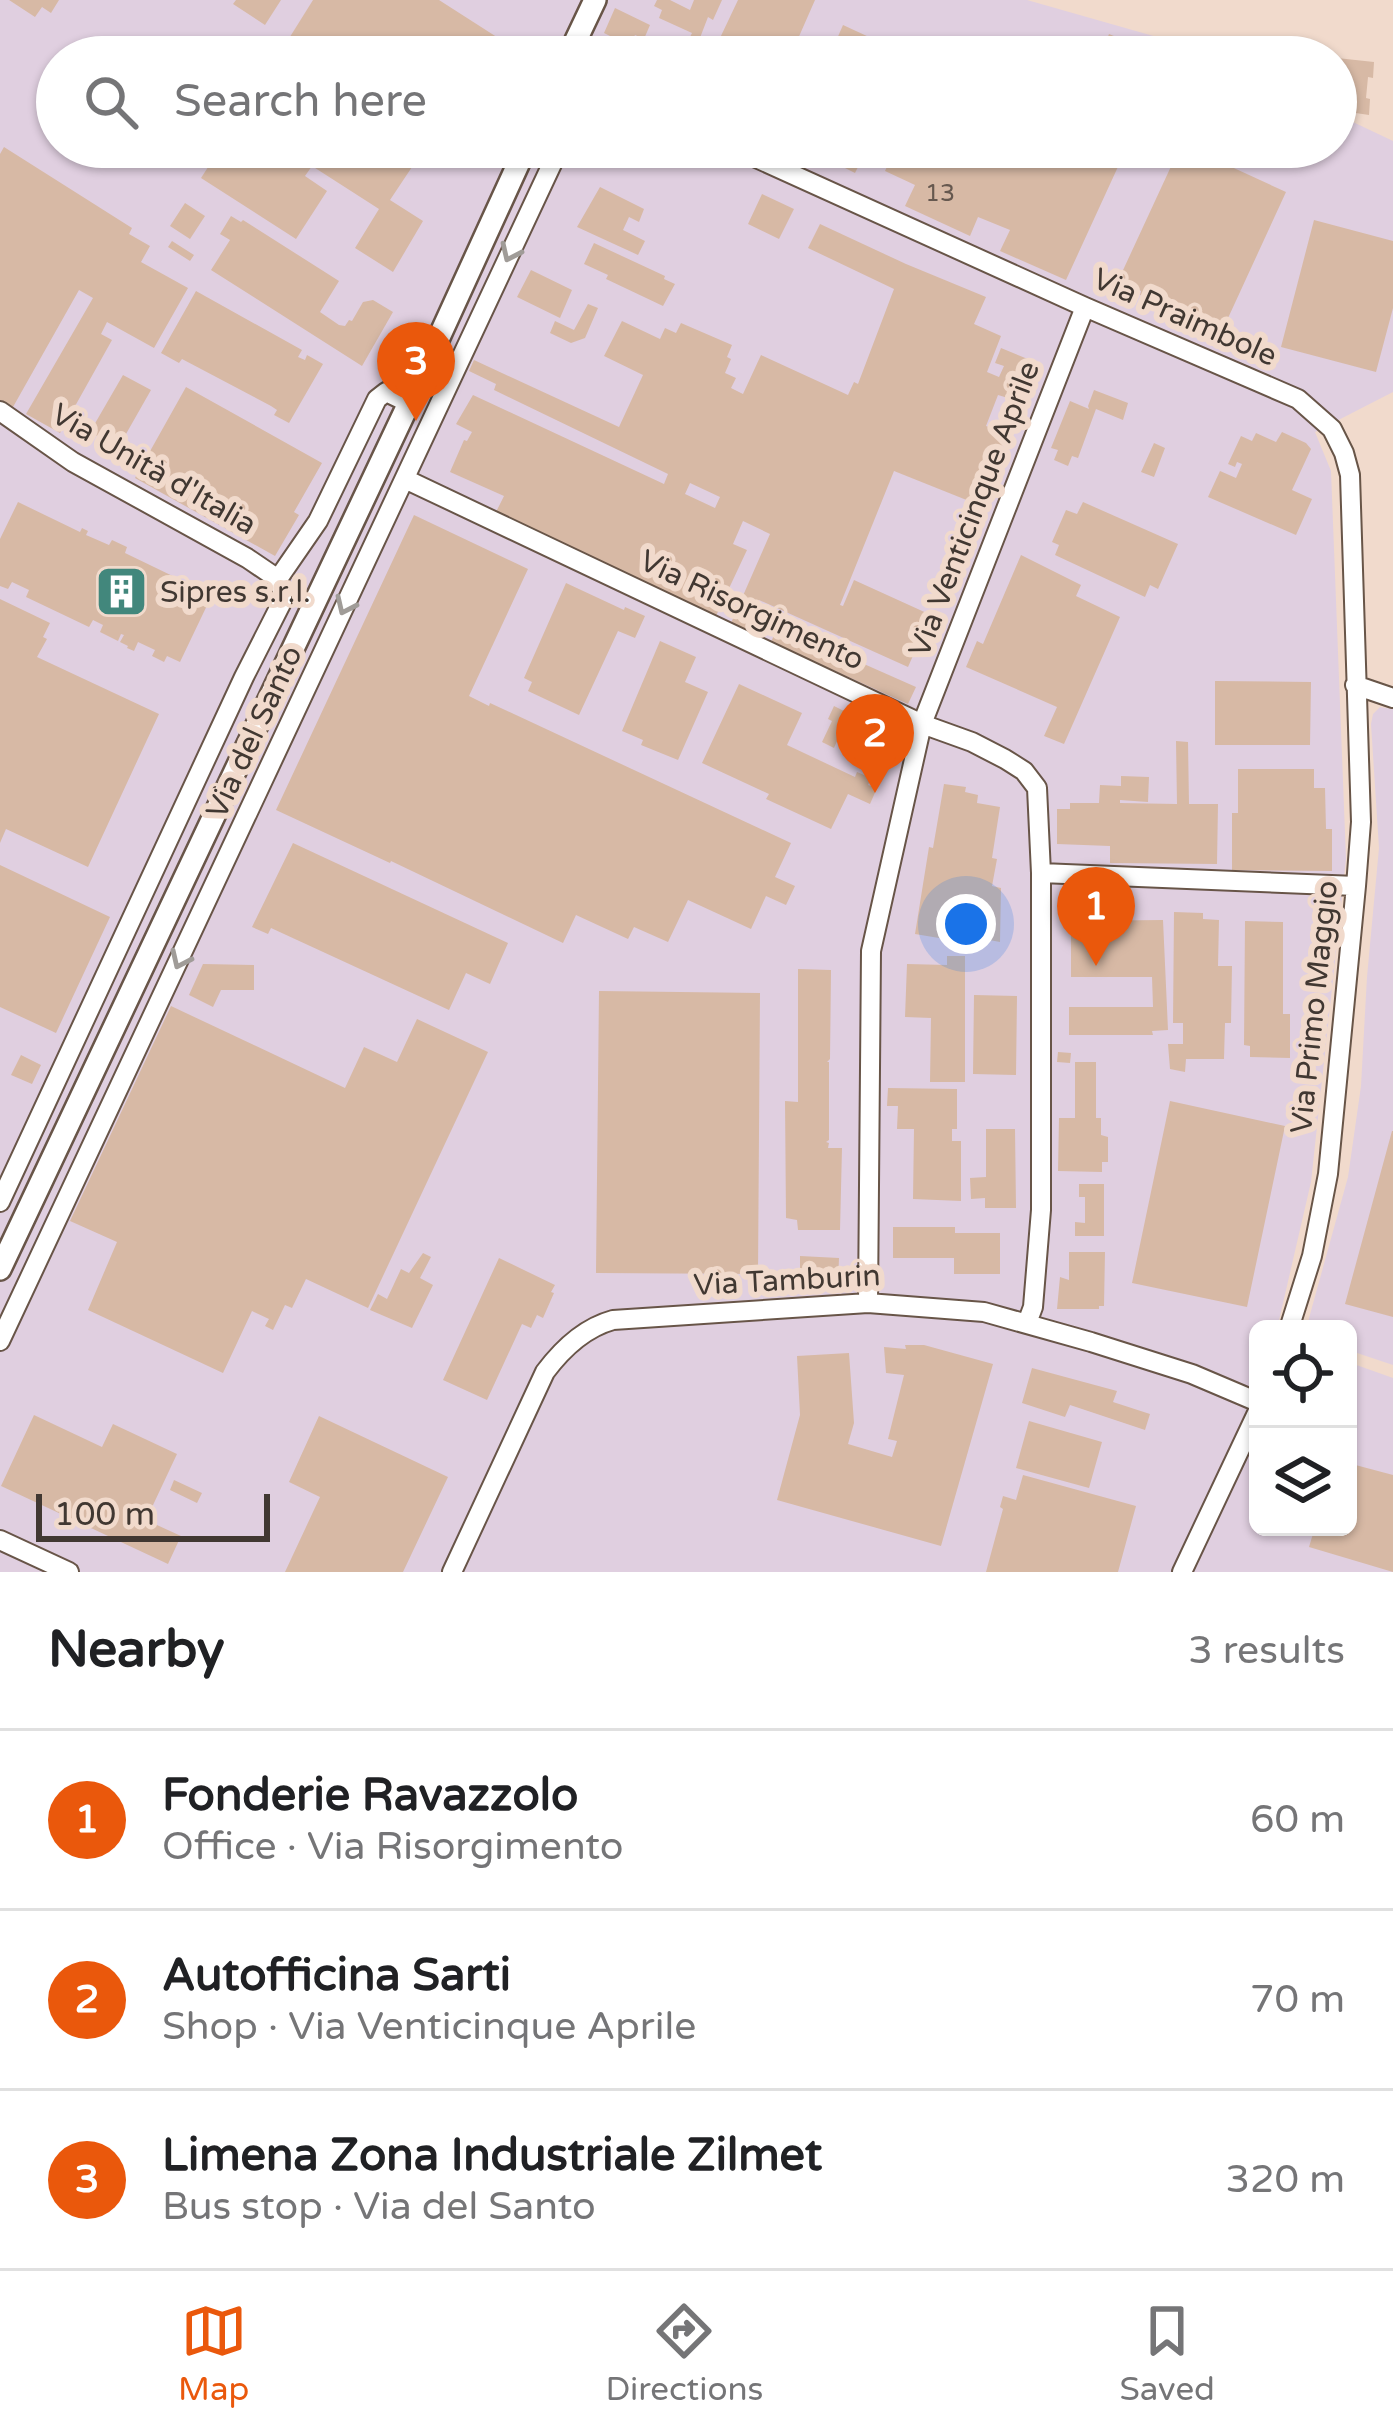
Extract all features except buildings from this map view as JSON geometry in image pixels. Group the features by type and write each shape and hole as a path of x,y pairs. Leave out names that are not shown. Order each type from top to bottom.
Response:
{"street":[{"path":"578,36 595,0"},
{"path":"0,1269 516,168"},
{"name":"Via del Santo","path":"0,1341 550,168"},
{"name":"Via Praimbole","path":"778,168 1298,399 1332,429 1350,475 1354,685"},
{"name":"Via Venticinque Aprile","path":"868,1303 871,951 922,724 1085,307"},
{"path":"278,580 318,521 377,399 386,392 409,403"},
{"name":"Via Unità d'Italia","path":"0,411 73,461 248,558 278,580"},
{"name":"Via Risorgimento","path":"405,479 922,724 971,742 1024,771 1037,788 1041,1210 1033,1306 1027,1323"},
{"name":"Via del Santo","path":"0,1202 282,602 278,580"},
{"path":"1354,685 1393,698"},
{"name":"Via Primo Maggio","path":"1292,1320 1312,1256 1328,1174 1360,822 1354,685"},
{"path":"1041,873 1356,886"},
{"path":"67,1058 94,1070"},
{"name":"Via Tamburin","path":"452,1572 545,1372 583,1333 613,1320 868,1303 984,1312 1192,1374 1249,1402"},
{"path":"1182,1572 1249,1426"},
{"path":"0,1540 69,1572"}],"shaded area":[{"path":"0,0 1027,0 1153,36 36,36 36,168 1357,168 1357,124 1393,141 1393,392 1315,432 1331,471 1346,859 1311,1182 1279,1320 1249,1320 1249,1536 1357,1536 1357,1365 1393,1378 1393,1572 0,1572"},
{"path":"1380,707 1393,709 1393,1365 1357,1353 1357,1320 1308,1320 1348,1177 1361,1086 1379,848 1373,714"}],"place":[{"name":"Limena Zona Industriale Zilmet","path":"416,421"},
{"name":"Sipres s.r.l.","path":"121,592"},
{"name":"Autofficina Sarti","path":"875,793"},
{"name":"Fonderie Ravazzolo","path":"1096,966"}]}
